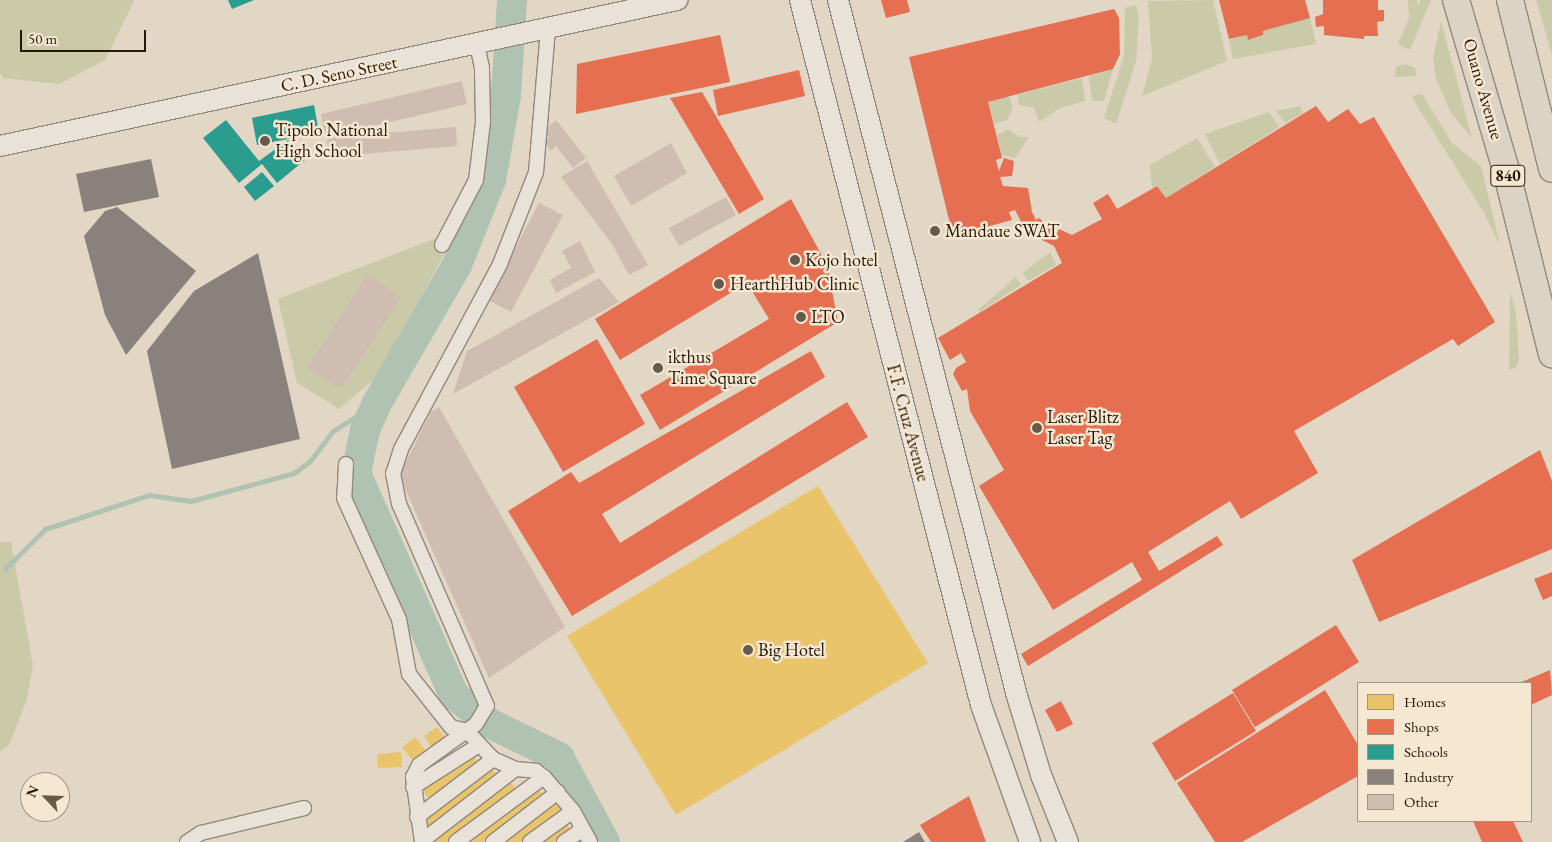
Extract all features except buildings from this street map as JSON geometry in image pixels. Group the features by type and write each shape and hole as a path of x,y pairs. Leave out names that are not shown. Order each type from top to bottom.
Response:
{"highway":[{"name":"Ouano Avenue","path":"1456,0 1506,170 1552,354"},
{"name":"840","path":"1510,0 1552,169"}],"street":[{"name":"C. D. Seno Street","path":"0,146 678,0"},
{"name":"F.F. Cruz Avenue","path":"800,0 981,705 1030,842"},
{"path":"838,0 1017,696 1041,775 1068,842"},
{"path":"515,770 422,841 417,817 413,778 419,765 471,727 485,712 486,697 399,504 393,474 401,449 500,264 536,172 542,30"},
{"path":"442,245 476,180 483,122 482,68 485,42"},
{"path":"346,464 344,498 399,619 409,674 451,727 471,727"},
{"path":"471,727 479,745 493,759 515,770 536,771 544,777 573,811 590,842"},
{"path":"414,787 479,745"},
{"path":"417,817 493,759"},
{"path":"456,842 544,777"},
{"path":"493,842 558,792"},
{"path":"187,842 201,833 304,808"},
{"path":"530,842 573,811"},
{"path":"564,842 583,829"}],"green space":[{"path":"0,0 134,1 105,60 59,84 3,78 0,73"},
{"path":"1213,0 1227,61 1142,96 1152,58 1148,1"},
{"path":"1408,0 1417,0 1418,5 1421,0 1431,0 1410,50 1398,44 1409,18"},
{"path":"1536,0 1552,0 1552,55"},
{"path":"1136,5 1139,19 1136,61 1116,124 1104,118 1124,56 1125,8"},
{"path":"1310,18 1316,44 1233,59 1229,40 1247,35 1248,40 1263,35 1263,31"},
{"path":"1441,21 1472,138 1451,113 1436,79 1433,58"},
{"path":"1405,64 1415,68 1416,76 1395,77 1396,67"},
{"path":"1113,69 1104,101 1092,101 1089,76"},
{"path":"1082,78 1085,101 1060,108 1039,122 1034,108 1019,105 1017,95"},
{"path":"1422,94 1452,143 1481,166 1500,245 1483,211 1411,96"},
{"path":"1009,96 1013,108 1007,120 994,124 988,102"},
{"path":"1300,106 1303,113 1285,123 1276,111"},
{"path":"1269,112 1279,127 1220,164 1205,134"},
{"path":"1008,129 1020,137 1029,137 1015,158 1001,155 997,135"},
{"path":"1197,138 1215,167 1166,198 1157,186 1152,188 1150,165"},
{"path":"434,239 447,249 378,376 339,409 297,383 278,299"},
{"path":"1050,252 1056,265 1028,281 1023,273"},
{"path":"1016,277 1021,285 979,312 978,310"},
{"path":"1510,291 1516,312 1519,361 1515,368 1509,370"},
{"path":"0,542 11,542 33,666 26,702 9,745 0,752"}],"waterway":[{"path":"512,0 506,96 491,180 457,265 377,403 365,430 356,473 454,695 491,724 559,757 605,842"},
{"path":"5,569 45,529 149,495 191,501 294,473 310,461 333,431 377,403"}],"place":[{"name":"Tipolo National High School","path":"265,141"},
{"name":"Mandaue SWAT","path":"935,231"},
{"name":"Kojo hotel","path":"795,260"},
{"name":"HearthHub Clinic","path":"719,284"},
{"name":"LTO","path":"801,317"},
{"name":"ikthus Time Square","path":"658,368"},
{"name":"Laser Blitz Laser Tag","path":"1037,428"},
{"name":"Big Hotel","path":"748,650"}]}
